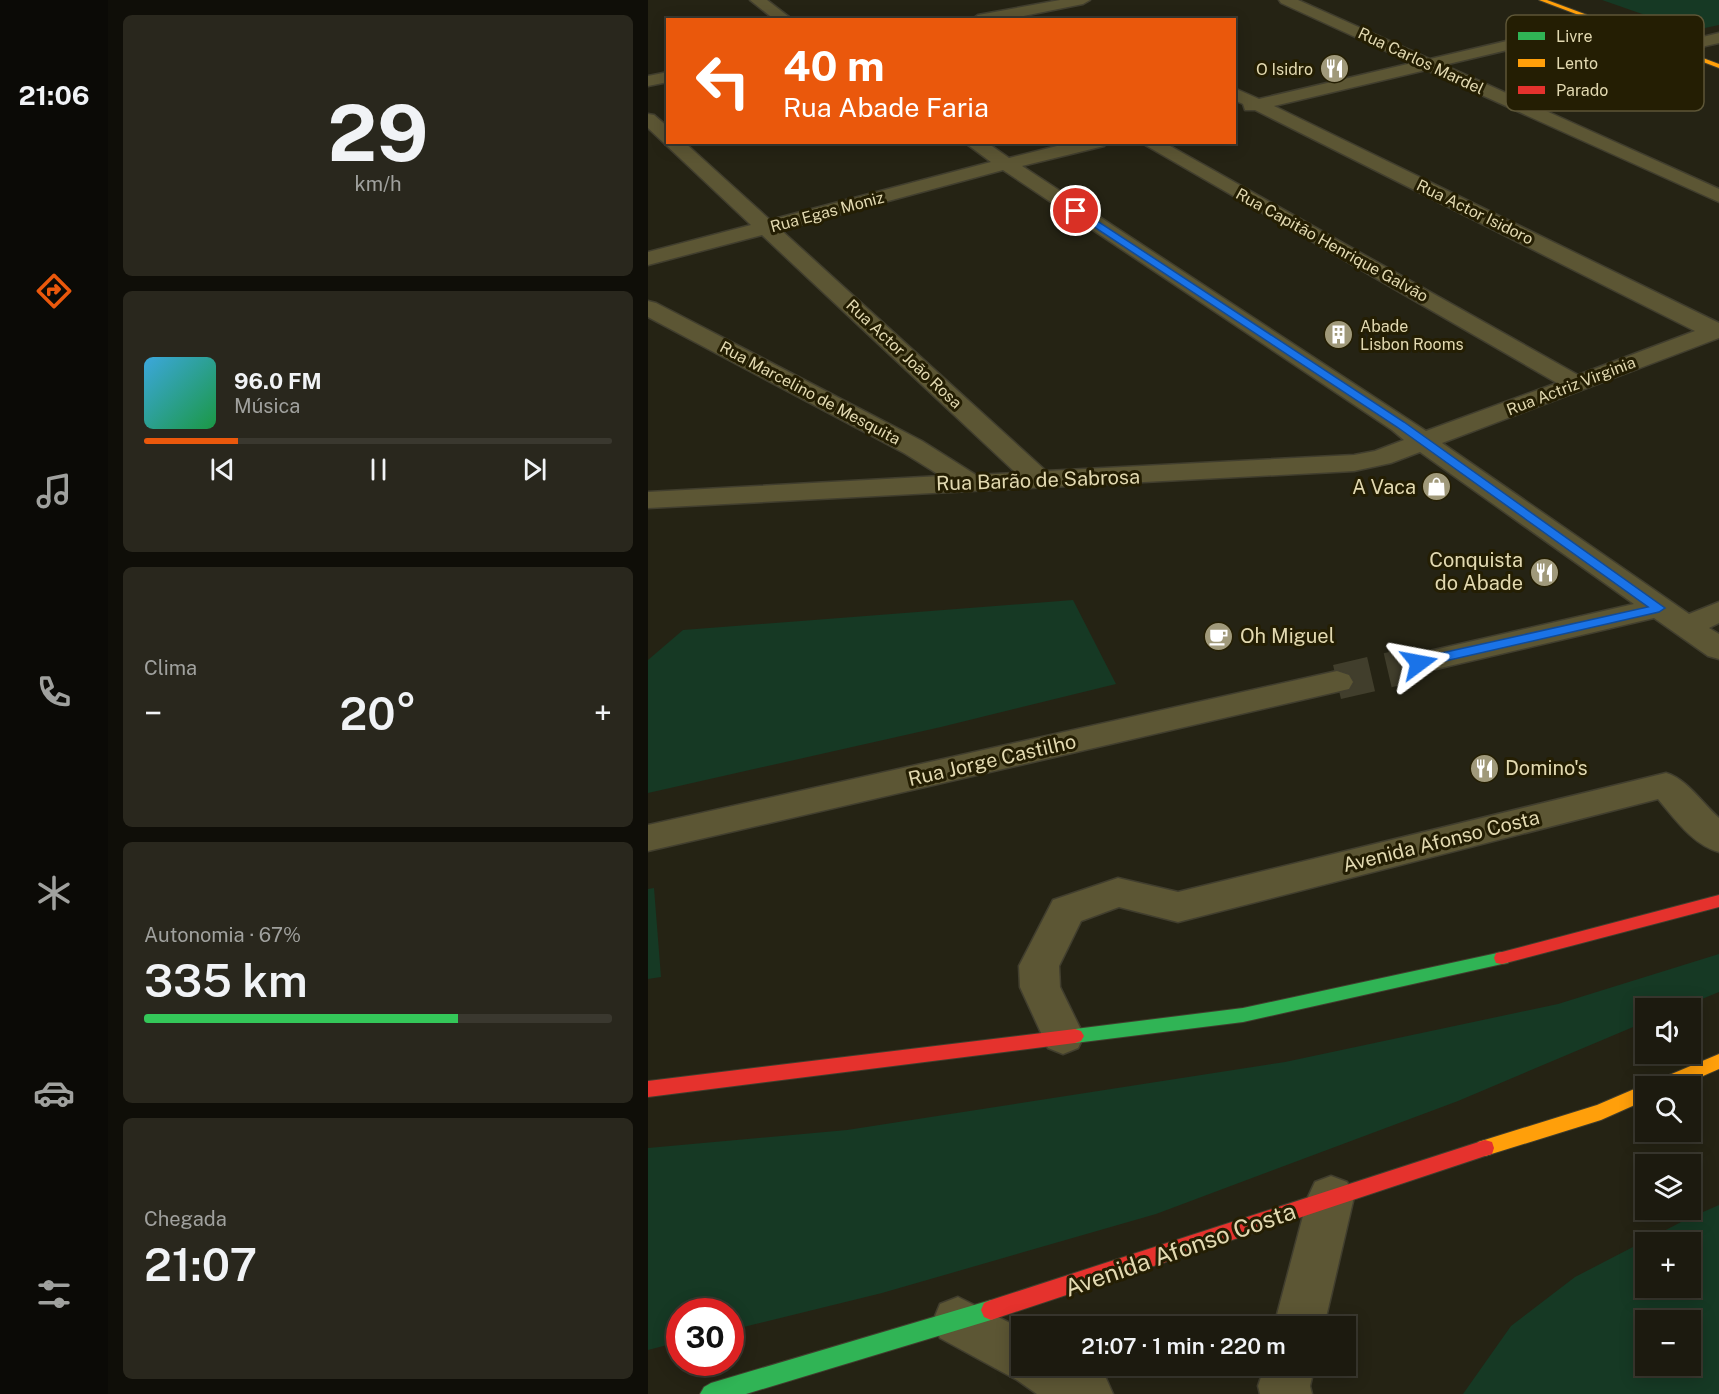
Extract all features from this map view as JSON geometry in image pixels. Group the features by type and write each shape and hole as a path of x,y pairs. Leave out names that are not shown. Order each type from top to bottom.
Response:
{"main road":[{"path":"1542,0 1582,15"},
{"path":"1571,0 1612,15"},
{"path":"1704,48 1719,53"},
{"path":"1704,60 1719,66"},
{"path":"648,1089 1243,1015 1527,953 1719,901"},
{"path":"1684,1076 1719,1061"},
{"name":"Avenida Afonso Costa","path":"711,1394 1081,1284 1330,1197 1601,1112 1635,1097"}],"street":[{"path":"757,0 783,18"},
{"path":"987,18 1055,2 1083,0"},
{"name":"Rua Carlos Mardel","path":"1287,0 1506,100"},
{"path":"1055,2 1077,16"},
{"path":"1704,41 1719,38"},
{"path":"1236,110 1506,46"},
{"path":"648,81 666,77"},
{"name":"Rua Actor Isidoro","path":"1236,94 1718,331"},
{"name":"Rua Carlos Mardel","path":"1530,111 1719,196"},
{"path":"648,119 666,135"},
{"name":"Rua Actor João Rosa","path":"675,144 1041,481"},
{"path":"976,144 1424,441 1719,649"},
{"name":"Rua Egas Moniz","path":"648,259 1090,144"},
{"name":"Rua Capitão Henrique Galvão","path":"1153,144 1577,384"},
{"name":"Rua Marcelino de Mesquita","path":"648,308 912,447 969,482"},
{"name":"Rua Actriz Virginia","path":"1424,441 1718,331"},
{"name":"Rua Barão de Sabrosa","path":"648,500 1354,463 1382,457 1424,441"},
{"path":"1419,663 1659,608"},
{"path":"1686,627 1719,611"},
{"name":"Rua Jorge Castilho","path":"648,838 1337,682"},
{"name":"Avenida Afonso Costa","path":"1063,1036 1040,987 1039,966 1067,911 1118,892 1178,907 1666,785 1689,812 1719,839"},
{"path":"1301,1316 1330,1197"},
{"path":"958,1321 1011,1351"},
{"path":"1055,1376 1087,1394"},
{"path":"1286,1394 1284,1386 1287,1376"}],"green space":[{"path":"1602,0 1719,0 1719,25 1704,28 1704,15 1645,15"},
{"path":"1073,600 1116,684 941,727 648,793 648,660 683,630"},
{"path":"654,888 661,977 648,979 648,889"},
{"path":"1719,954 1719,992 1701,999 1635,998 1635,1026 1458,1101 1156,1214 882,1293 744,1327 744,1298 666,1298 666,1345 648,1350 648,1148 847,1130 1285,1062 1558,1004"},
{"path":"1719,1205 1719,1394 1463,1394 1511,1326 1575,1277 1635,1246 1635,1298 1701,1298 1701,1232 1662,1232 1685,1220 1701,1220 1701,1213"}],"tunnel":[{"path":"1337,682 1419,663"}],"traffic: fast":[{"path":"1075,1036 1243,1015 1502,958"},
{"path":"711,1394 991,1310"}],"traffic: slow":[{"path":"1542,0 1582,15"},
{"path":"1704,60 1719,66"},
{"path":"1684,1076 1719,1061"},
{"path":"1485,1148 1601,1112 1635,1097"}],"traffic: jam":[{"path":"1502,958 1719,901"},
{"path":"648,1089 1075,1036"},
{"path":"991,1310 1485,1148"}],"place":[{"name":"O Isidro","path":"1334,69"},
{"name":"Abade Lisbon Rooms","path":"1339,335"},
{"name":"A Vaca","path":"1437,487"},
{"name":"Conquista do Abade","path":"1544,572"},
{"name":"Oh Miguel","path":"1219,636"},
{"name":"Domino's","path":"1484,768"}],"route":[{"path":"1076,211 1401,425 1659,608 1419,663"}]}
